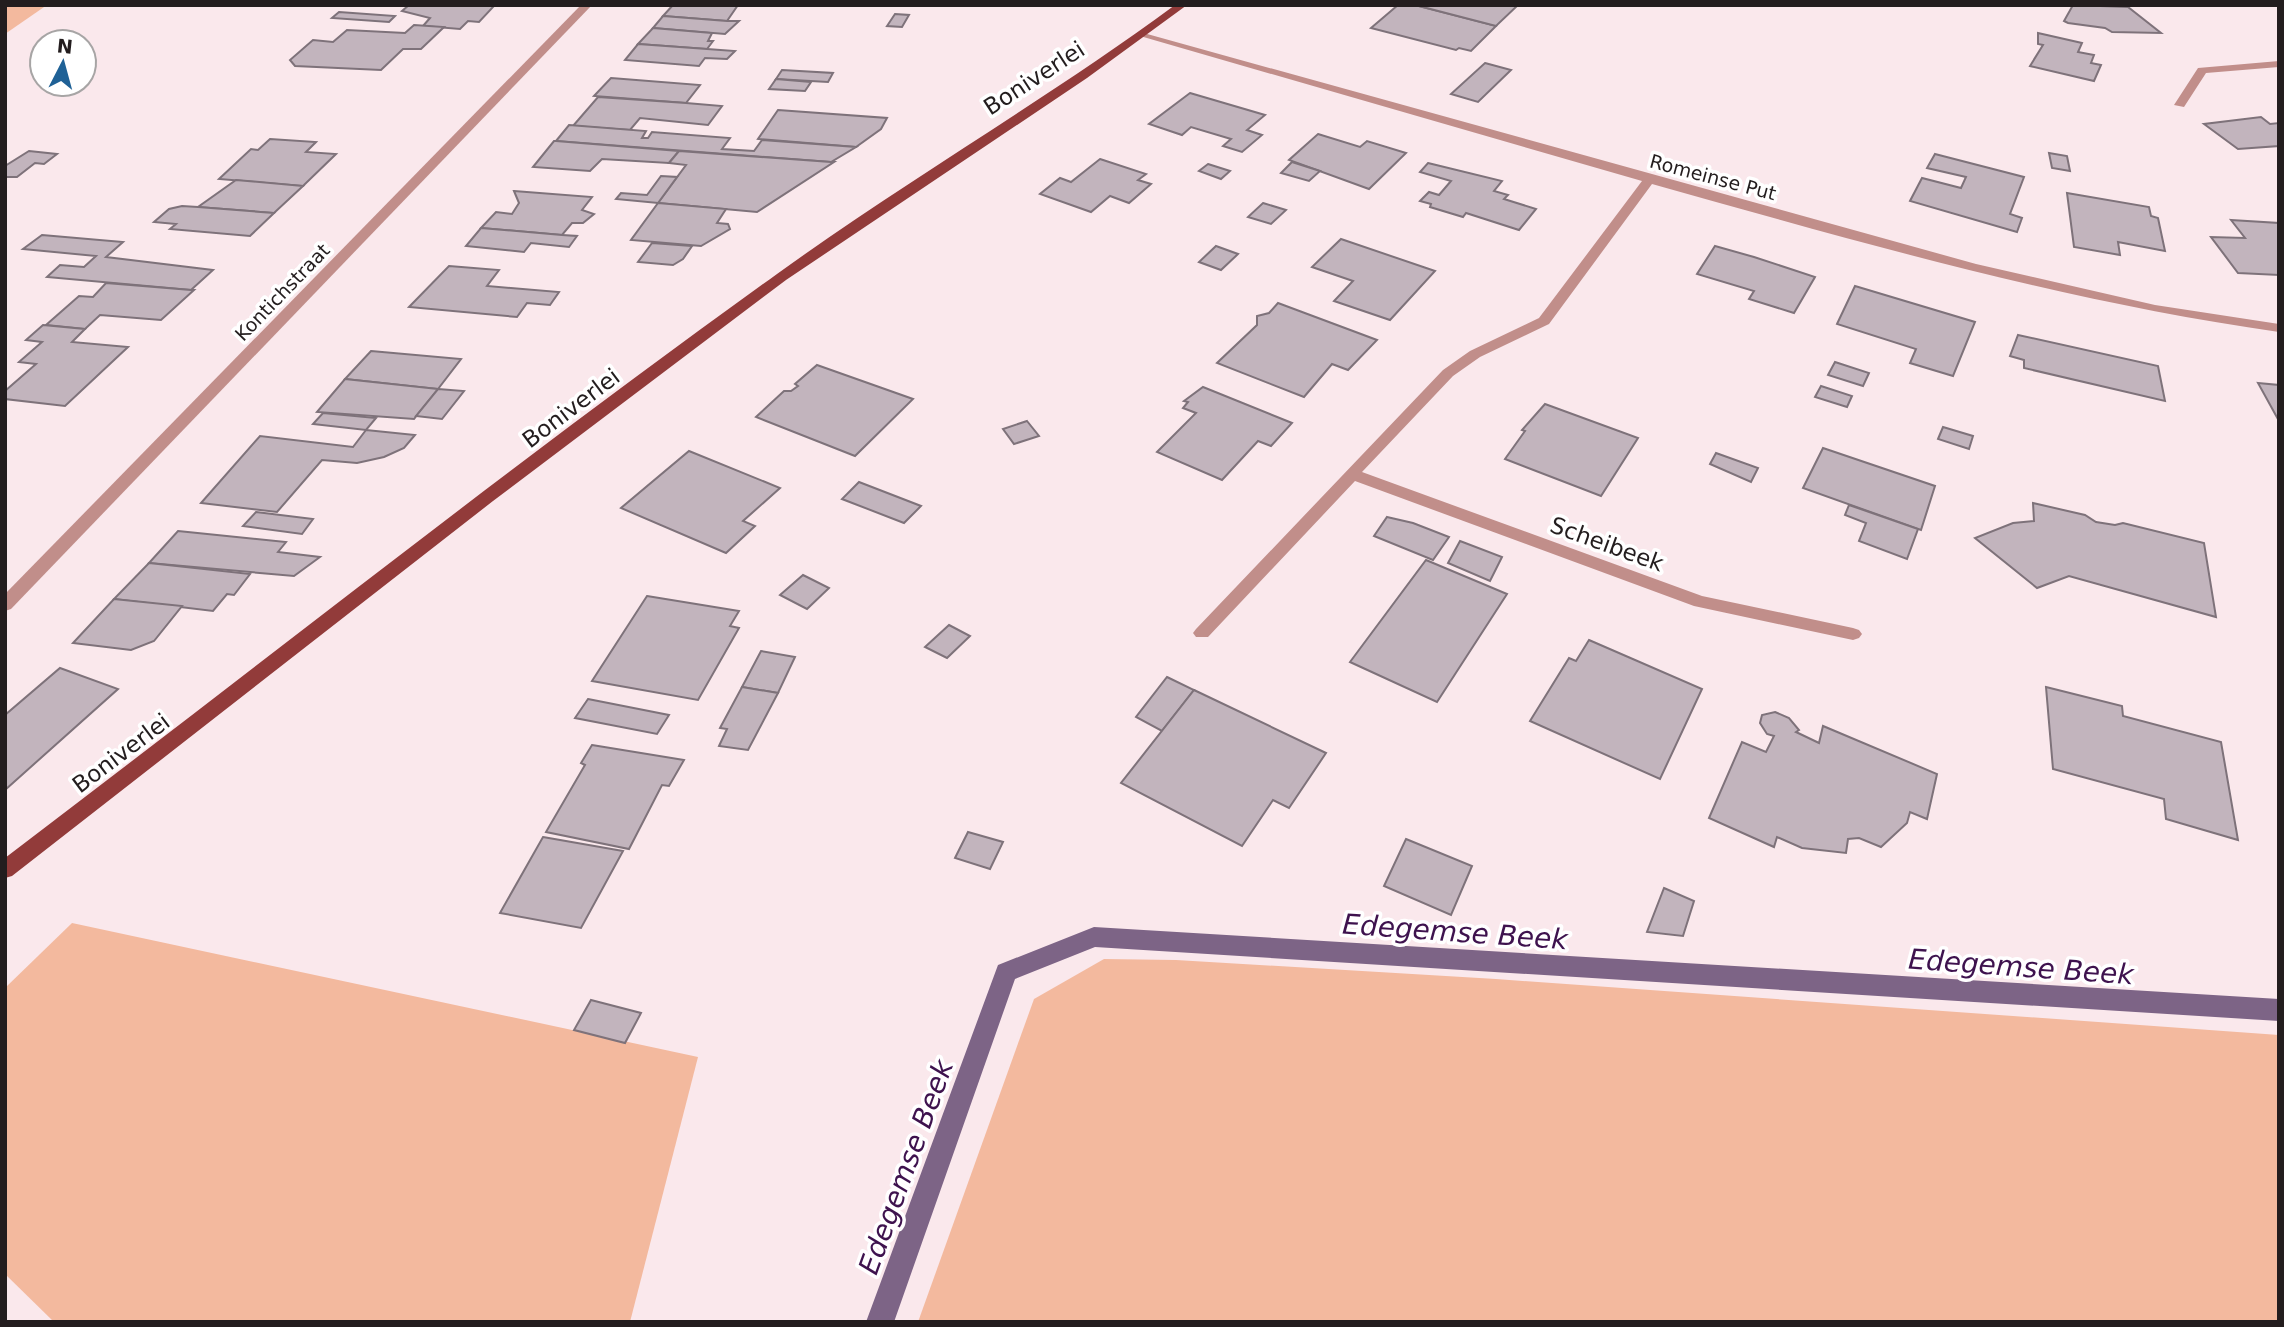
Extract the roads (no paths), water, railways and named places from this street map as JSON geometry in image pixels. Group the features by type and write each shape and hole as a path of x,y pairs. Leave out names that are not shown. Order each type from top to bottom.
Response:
{"main road":[{"name":"Boniverlei","path":"5,870 782,276 925,176 1144,34 1182,5"}],"street":[{"name":"Kontichstraat","path":"5,605 587,5"},
{"name":"Romeinse Put","path":"1144,34 1649,180 2008,278 2189,317 2279,328"},
{"path":"2179,104 2202,70 2279,64"},
{"path":"1202,632 1448,373 1475,354 1544,321 1649,180"},
{"name":"Scheibeek","path":"1352,474 1700,602 1853,634"}],"waterway":[{"name":"Edegemse Beek","path":"880,1322 1006,972 1094,937 2279,1010"}]}
